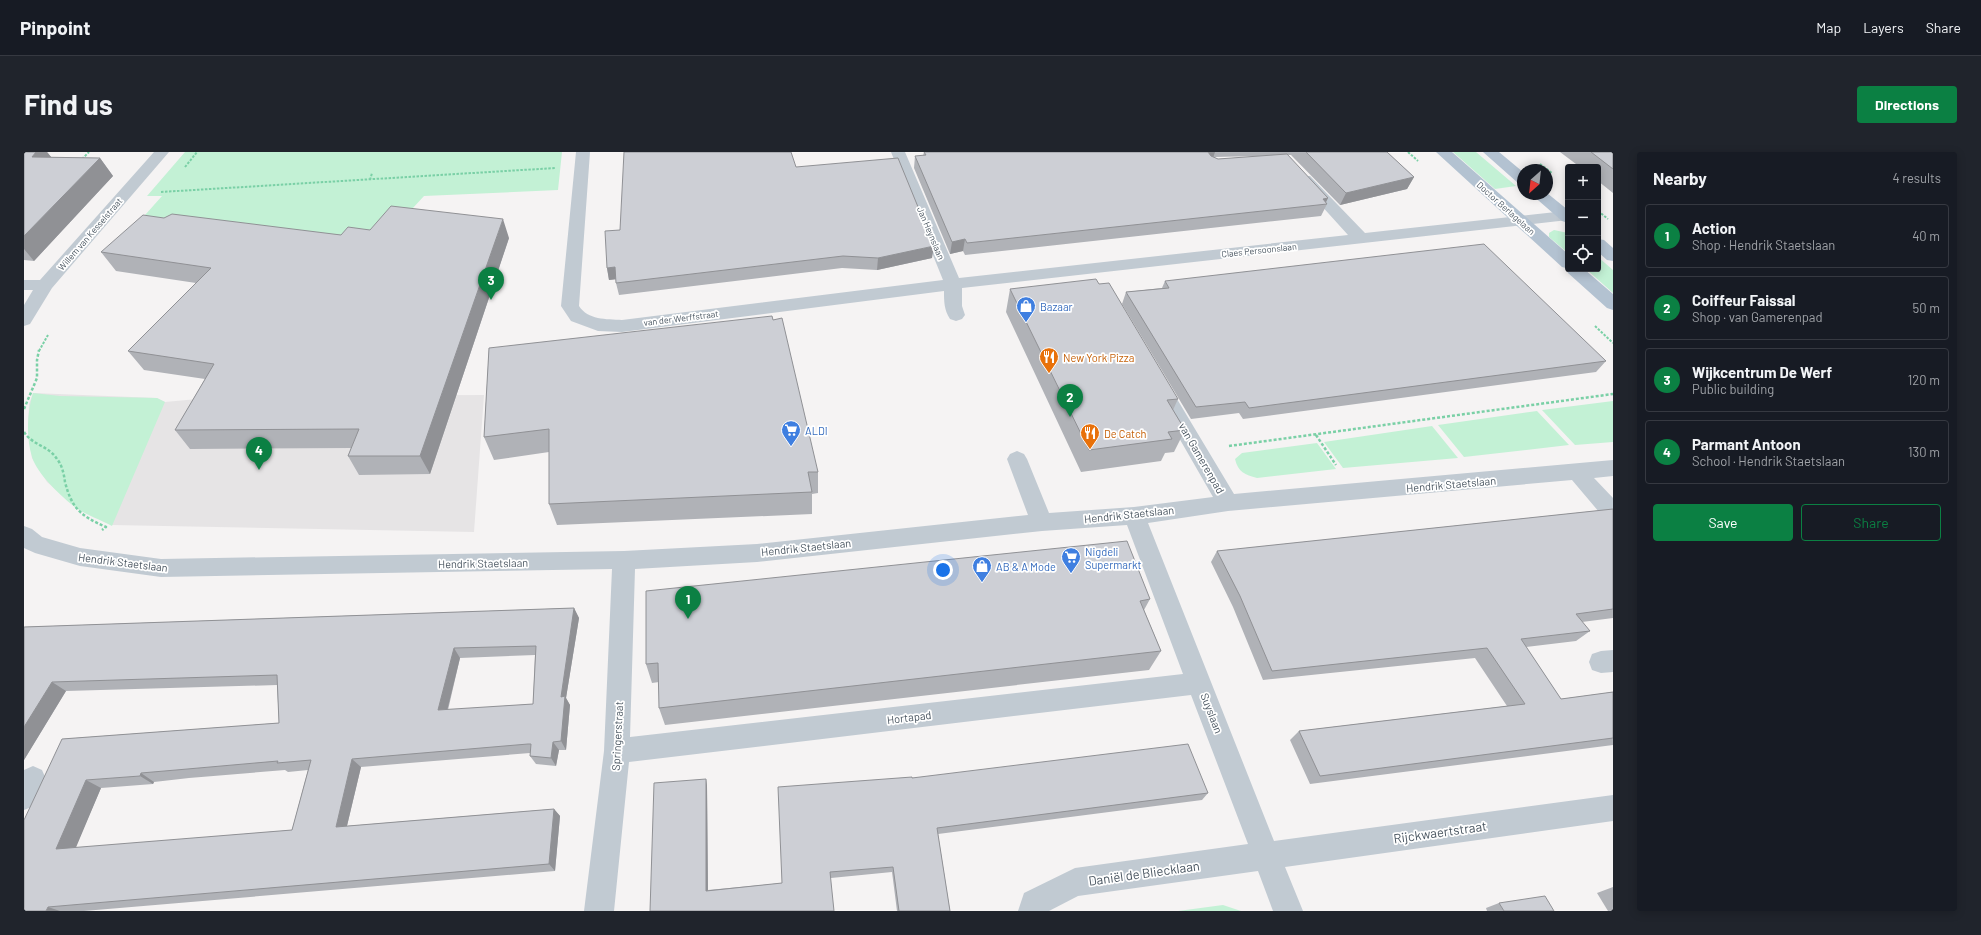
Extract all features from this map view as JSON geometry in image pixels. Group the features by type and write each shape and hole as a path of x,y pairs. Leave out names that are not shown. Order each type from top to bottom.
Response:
{"main road":[{"name":"Doctor Berlagelaan","path":"1443,152 1565,260"},
{"path":"1490,152 1517,175"},
{"path":"1546,200 1565,216"},
{"path":"1601,246 1613,256"},
{"path":"1577,272 1613,304"}],"street":[{"name":"Willem van Kesselstraat","path":"24,320 45,286 162,152"},
{"name":"Jan Heynslaan","path":"898,152 953,284 953,306 956,316"},
{"name":"van der Werffstraat","path":"583,159 570,306 577,317 598,325 622,326 953,284"},
{"path":"1297,171 1361,238"},
{"name":"Claes Persoonslaan","path":"953,284 1520,220 1565,217"},
{"path":"1090,269 1102,289"},
{"path":"24,285 45,286"},
{"name":"van Gamerenpad","path":"1149,369 1228,503"},
{"path":"1017,459 1042,522"},
{"name":"Hendrik Staetslaan","path":"28,544 73,555 161,568 624,560 757,553 1042,522 1134,516 1228,503 1354,493 1613,468"},
{"path":"1577,472 1613,514"},
{"name":"Suyslaan","path":"1134,516 1288,911"},
{"name":"Springerstraat","path":"599,911 617,751 624,560"},
{"name":"Hortapad","path":"617,751 1200,683"},
{"name":"Rijckwaertstraat","path":"1267,857 1613,808"},
{"name":"Daniël de Bliecklaan","path":"1032,911 1034,903 1075,882 1267,857"}],"path":[{"path":"78,163 89,152"},
{"path":"183,169 197,152"},
{"path":"125,194 370,180 583,159"},
{"path":"1537,161 1555,175"},
{"path":"370,180 372,173"},
{"path":"158,198 168,186"},
{"path":"1601,214 1613,223"},
{"path":"24,409 37,378 37,360 39,351 50,332"},
{"path":"1196,450 1613,394"},
{"path":"24,432 35,443 48,449 57,458 65,476 71,502 78,513 106,527 73,555"}],"shaded area":[{"path":"33,393 157,398 165,402 230,396 484,395 474,532 112,525 77,508 47,482 32,458 28,431 29,404"}],"green space":[{"path":"185,152 562,152 558,190 424,196 377,247 129,233 162,196 147,196"},
{"path":"1453,152 1476,152 1516,186 1495,189"},
{"path":"1554,230 1565,232 1565,250 1549,237 1549,233"},
{"path":"1601,260 1613,270 1613,293 1589,272 1601,272"},
{"path":"33,393 60,396 157,398 165,402 112,526 76,508 44,478 39,471 32,457 28,433 28,416"},
{"path":"1613,401 1613,442 1575,445 1542,410"},
{"path":"1537,411 1569,445 1464,457 1438,425"},
{"path":"1432,426 1458,458 1343,468 1324,442"},
{"path":"1317,443 1336,469 1257,478 1249,476 1240,470 1235,459 1242,453"},
{"path":"1223,905 1241,911 1178,911"}],"building":[{"path":"24,152 36,152 32,157 100,158 24,236"},
{"path":"624,152 791,152 796,167 898,158 934,246 878,258 843,256 616,283 615,267 607,268 605,231 620,230"},
{"path":"924,152 1208,152 1211,156 1218,159 1287,154 1328,198 1323,199 1327,204 967,243 965,239 952,242 915,156 926,155"},
{"path":"1306,152 1387,152 1414,177 1346,193"},
{"path":"1591,152 1613,152 1613,169"},
{"path":"391,206 503,219 420,456 348,456 359,429 175,430 214,364 128,351 211,268 101,252 143,215 164,218 172,214 341,235 348,227 370,230"},
{"path":"1484,244 1606,361 1249,408 1245,402 1196,407 1126,292 1169,288 1165,281"},
{"path":"1096,279 1099,284 1109,283 1178,399 1167,400 1185,430 1168,432 1172,439 1089,450 1010,289"},
{"path":"772,316 773,320 782,318 818,472 808,472 812,492 549,504 549,429 484,437 489,348"},
{"path":"1613,509 1613,609 1576,614 1590,631 1521,639 1561,699 1613,692 1613,738 1320,776 1299,731 1525,704 1487,648 1272,671 1240,596 1217,551"},
{"path":"1127,541 1150,599 1140,601 1161,651 659,708 658,663 646,664 646,591"},
{"path":"574,608 561,697 565,696 561,741 553,742 551,758 530,756 531,744 528,744 352,759 336,827 554,809 549,864 48,907 46,911 24,911 24,820 62,739 279,723 277,675 52,682 24,727 24,627","holes":["536,646 533,704 438,710 454,648","311,760 292,830 56,849 86,780 140,776 141,773 278,761 277,763"]},
{"path":"1188,744 1208,793 937,828 950,911 899,911 893,867 830,872 834,911 650,911 654,783 706,779 706,891 782,883 778,787 912,778"},
{"path":"1545,896 1554,911 1504,911 1499,903"}],"place":[{"name":"Wijkcentrum De Werf","path":"491,300"},
{"name":"Bazaar","path":"1026,323"},
{"name":"New York Pizza","path":"1049,374"},
{"name":"Coiffeur Faissal","path":"1070,417"},
{"name":"ALDI","path":"791,447"},
{"name":"De Catch","path":"1090,450"},
{"name":"Parmant Antoon","path":"259,470"},
{"name":"Nigdeli Supermarkt","path":"1071,574"},
{"name":"AB & A Mode","path":"982,583"},
{"name":"Action","path":"688,619"}]}
